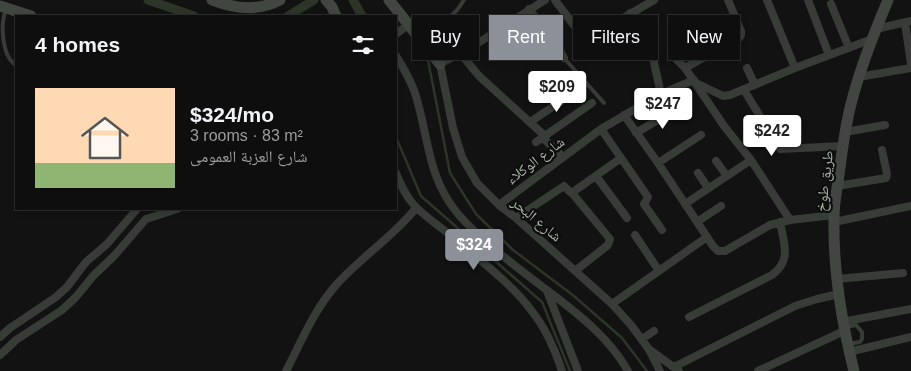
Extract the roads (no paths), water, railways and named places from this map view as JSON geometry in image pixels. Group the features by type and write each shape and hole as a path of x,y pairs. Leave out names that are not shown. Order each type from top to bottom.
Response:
{"main road":[{"path":"212,0 238,8 263,7 280,0"},
{"path":"390,0 440,64"},
{"name":"طريق طوخ","path":"854,371 843,327 837,279 834,218 845,132 851,104 886,2"},
{"path":"3,7 28,15"}],"street":[{"path":"479,42 544,0"},
{"path":"555,0 582,36 586,38 654,0"},
{"path":"728,0 734,15"},
{"path":"767,0 794,68"},
{"path":"808,0 829,55"},
{"path":"831,4 849,48"},
{"path":"529,10 558,47 564,58"},
{"path":"630,13 652,54 661,94"},
{"path":"695,81 723,96 730,95 794,68 849,48 874,34 908,22 911,64"},
{"path":"397,33 409,24"},
{"path":"397,58 414,90 433,169 443,192 457,213 474,231 547,291 580,315 604,338 628,371"},
{"path":"440,64 447,60"},
{"path":"466,60 479,76 530,122 541,138 563,157"},
{"path":"677,60 695,81 724,126 751,160 790,220"},
{"path":"685,68 699,60"},
{"name":"شارع البحر","path":"440,64 453,128 462,157 478,183 499,205 612,304 642,339 660,371"},
{"path":"747,68 754,85"},
{"path":"859,77 911,68"},
{"name":"شارع الوكلاء","path":"499,205 600,129 661,94 695,81"},
{"path":"530,122 566,98 554,82"},
{"path":"744,90 778,148 843,146"},
{"path":"541,138 592,103"},
{"path":"636,133 678,107"},
{"path":"624,115 718,251 725,251 760,229 780,222 834,218 911,206"},
{"path":"845,132 885,125"},
{"path":"600,129 648,197 644,204 662,230"},
{"path":"658,163 701,135"},
{"path":"838,186 886,178 887,174 882,150"},
{"path":"572,193 621,158"},
{"path":"685,204 751,160"},
{"path":"716,161 726,176"},
{"path":"698,173 708,188"},
{"path":"397,176 402,190 416,208 450,235 522,299 540,322 562,371"},
{"path":"596,176 627,218"},
{"path":"516,218 564,186 572,193 610,239 608,245 576,271"},
{"path":"697,222 721,206"},
{"path":"286,371 312,321 336,286 396,231 416,208"},
{"path":"0,337 38,316 62,310 76,298 87,272 106,244 135,210"},
{"path":"0,355 67,287 87,272 114,256 146,218 174,210"},
{"path":"689,317 772,275 779,269 784,262 786,252 780,222"},
{"path":"635,234 660,271"},
{"path":"612,304 707,237"},
{"path":"837,279 903,273"},
{"path":"547,291 578,371"},
{"path":"648,348 676,369 795,306 816,298 839,294"},
{"path":"758,371 843,327 911,309"},
{"path":"642,339 654,331"},
{"path":"849,348 911,337"}],"lane":[{"path":"452,15 464,0"},
{"path":"3,7 4,44 11,61 15,64"},
{"path":"564,58 604,103"},
{"path":"843,327 856,325 862,332 860,342 849,348"}],"waterway":[{"path":"148,0 191,15"},
{"path":"290,15 314,0"},
{"path":"353,0 361,15"},
{"path":"428,60 450,173 476,214 513,250 574,296 622,338 647,371"},
{"path":"397,139 421,196 542,302 570,371"}]}
